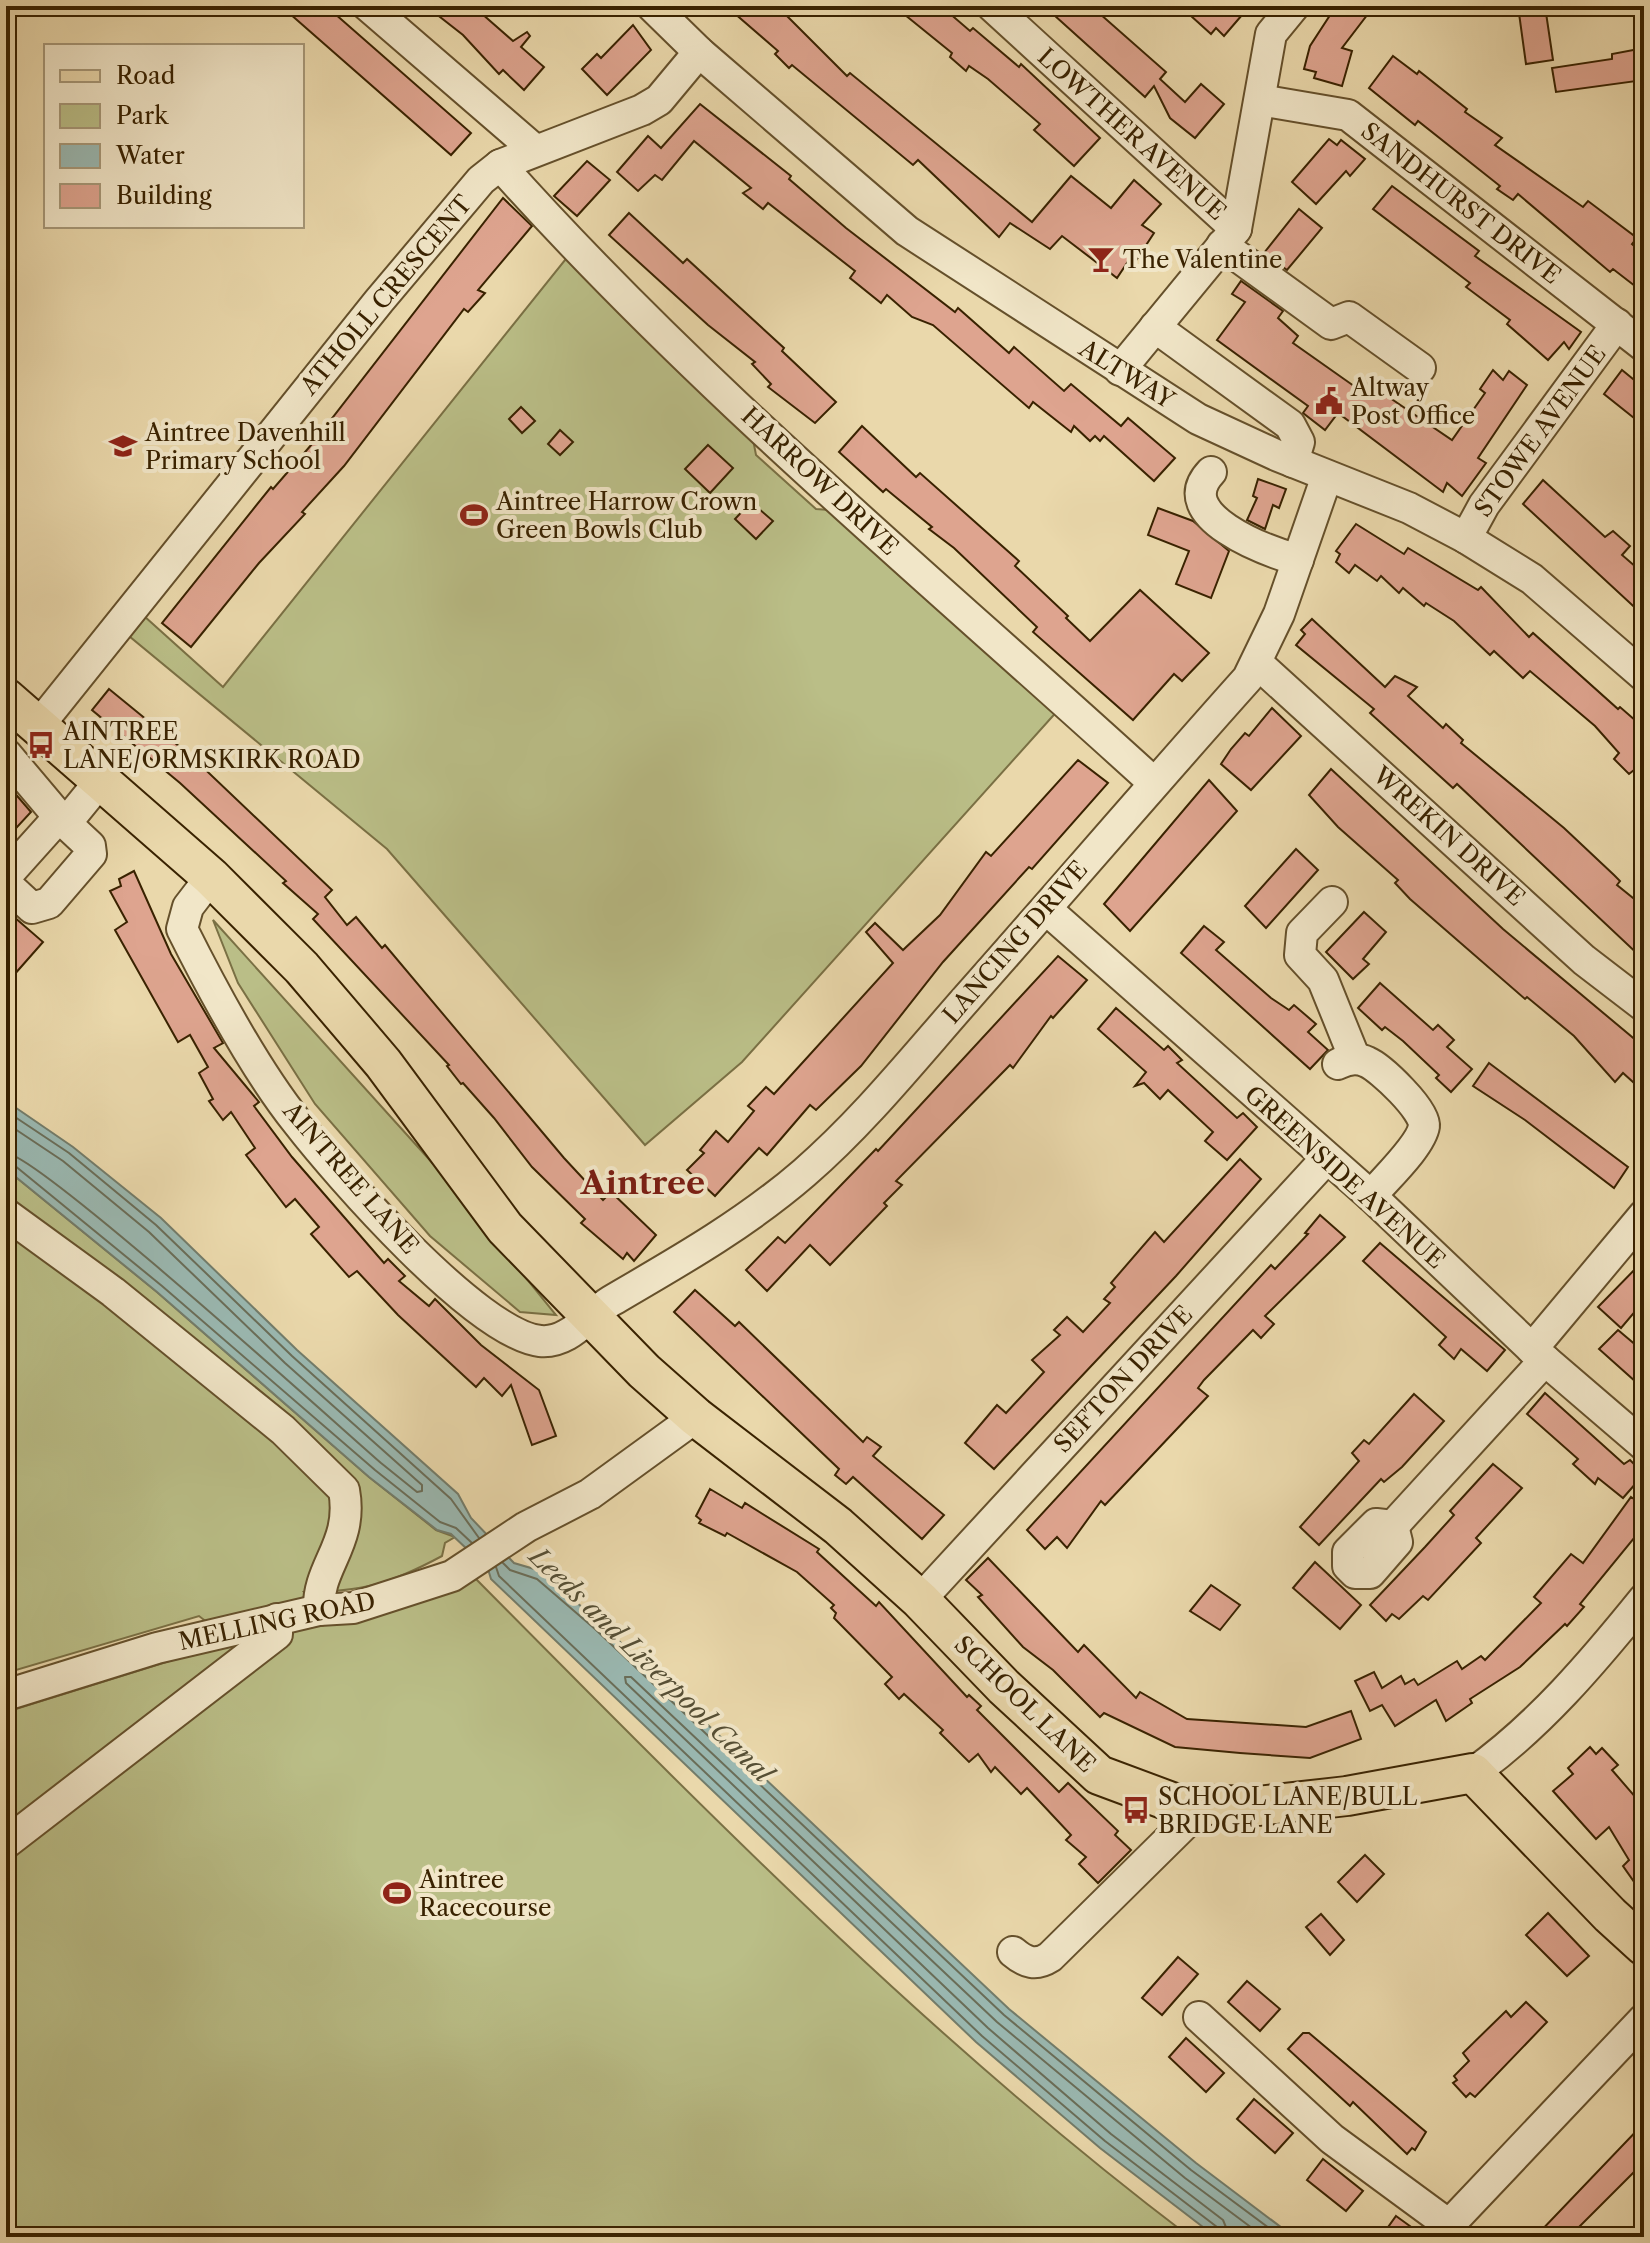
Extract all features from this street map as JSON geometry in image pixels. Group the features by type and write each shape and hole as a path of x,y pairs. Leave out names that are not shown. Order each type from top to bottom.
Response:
{"main road":[{"path":"6,698 211,877 302,968 383,1063 505,1228 644,1371 696,1417"},
{"name":"SCHOOL LANE","path":"696,1417 838,1526 920,1600 1004,1687 1099,1775 1177,1804 1258,1806 1332,1798 1473,1773"},
{"path":"1473,1773 1644,1946"}],"street":[{"path":"368,6 535,150"},
{"name":"ALTWAY","path":"652,6 699,52 907,231 1198,419 1293,462 1409,508 1466,538 1532,579 1644,676"},
{"name":"LOWTHER AVENUE","path":"992,6 1229,237 1331,324 1349,317 1420,368"},
{"path":"1120,370 1229,237 1260,100 1271,34 1283,10"},
{"name":"ATHOLL CRESCENT","path":"39,725 379,301 481,180 500,165 642,110 659,100 699,52"},
{"name":"SANDHURST DRIVE","path":"1260,100 1348,115 1644,346"},
{"name":"HARROW DRIVE","path":"500,165 586,261 820,484 1154,783"},
{"name":"STOWE AVENUE","path":"1466,538 1484,505 1617,324"},
{"path":"1155,327 1290,425 1297,432 1299,442 1293,462"},
{"path":"1211,472 1202,481 1206,510 1223,527 1263,549 1298,560"},
{"name":"LANCING DRIVE","path":"591,1314 726,1234 805,1172 878,1100 1046,909 1248,678 1257,663 1298,560 1327,476"},
{"name":"WREKIN DRIVE","path":"1257,663 1584,960 1644,1006"},
{"path":"6,754 62,820 101,780"},
{"name":"AINTREE LANE","path":"211,877 188,907 182,929 211,988 296,1121 444,1281 462,1298 518,1336 544,1342 567,1338 591,1314"},
{"path":"1332,902 1302,933 1300,955 1323,980 1346,1062 1373,1065 1414,1104 1424,1119 1424,1129 1417,1141 1371,1196"},
{"name":"GREENSIDE AVENUE","path":"1046,909 1371,1196 1538,1355 1644,1445"},
{"name":"SEFTON DRIVE","path":"920,1600 1326,1159"},
{"path":"6,1214 113,1292 283,1430 344,1490 345,1533 318,1592 319,1610"},
{"path":"1393,1526 1538,1355 1644,1215"},
{"name":"MELLING ROAD","path":"6,1695 157,1648 319,1610 353,1608 464,1569 515,1534 590,1494 696,1417"},
{"path":"1473,1773 1503,1751 1560,1695 1644,1599"},
{"path":"6,1843 277,1634 277,1619"},
{"path":"1013,1952 1031,1963 1040,1964 1050,1957 1204,1805"},
{"path":"1199,2017 1332,2139 1449,2225 1644,2019"}],"green space":[{"path":"569,255 751,429 756,455 816,509 844,511 1060,708 742,1062 645,1145 387,849 129,636 144,616 223,687"},
{"path":"213,920 436,1167 556,1315 520,1312 430,1236 315,1104 238,983"},
{"name":"Aintree Racecourse","path":"6,1169 157,1292 369,1477 436,1530 455,1537 445,1543 442,1556 391,1580 359,1588 304,1592 333,1625 391,1612 470,1573 730,1833 908,2001 1093,2161 1190,2237 6,2237 6,1712 208,1649 235,1644 199,1616 6,1673"}],"water":[{"path":"6,1101 73,1147 161,1218 297,1350 458,1494 471,1518 514,1563 541,1571 600,1623 1009,2009 1196,2163 1294,2237 1216,2237 1100,2148 976,2042 491,1579 488,1569 451,1534 437,1530 369,1477 157,1292 6,1169"}],"building":[{"path":"281,6 326,6 471,133 451,155"},
{"path":"426,6 473,6 513,41 527,32 530,36 521,47 544,67 524,90 503,70 499,74 463,35"},
{"path":"726,6 777,6 847,76 850,73 1032,222 1071,176 1111,208 1134,180 1161,204 1142,225 1154,233 1135,262 1131,257 1117,278 1062,236 1050,249 1010,223 999,237 918,160 913,165 792,65 789,68 775,54 778,51"},
{"path":"894,6 941,6 1019,67 1021,64 1100,138 1074,166 1034,130 1040,124 988,79 969,66 966,71 950,57 952,53"},
{"path":"1044,6 1091,6 1166,72 1160,79 1185,102 1201,84 1224,104 1195,138 1170,118 1154,86 1145,97"},
{"path":"1180,6 1232,6 1242,15 1224,36 1216,28 1211,34"},
{"path":"1336,6 1374,6 1342,48 1352,51 1342,86 1314,78 1316,72 1304,69 1310,46"},
{"path":"1518,6 1545,6 1553,60 1526,64"},
{"path":"633,25 651,50 607,95 582,69 597,54 601,58"},
{"path":"1644,48 1644,80 1556,92 1552,68 1612,59 1612,54"},
{"path":"1393,56 1417,74 1419,71 1467,109 1465,112 1502,138 1495,145 1583,207 1588,201 1637,238 1632,244 1644,254 1644,293 1613,269 1610,272 1518,194 1513,200 1497,189 1500,186 1418,121 1415,125 1369,88"},
{"path":"700,104 791,176 789,179 846,228 955,312 958,308 1009,353 1014,347 1064,391 1071,384 1121,426 1128,418 1175,458 1154,481 1104,436 1100,441 1095,436 1090,441 1074,426 1071,432 1033,402 1029,408 933,325 912,317 887,295 881,303 850,278 855,271 768,203 763,209 743,193 751,188 694,141 662,180 655,175 638,191 617,172 648,136 661,148"},
{"path":"1329,139 1337,145 1341,140 1365,159 1350,176 1346,171 1316,204 1292,182"},
{"path":"587,161 610,180 577,216 554,196"},
{"path":"1392,186 1479,251 1475,256 1581,332 1569,349 1564,342 1548,360 1507,324 1510,320 1466,287 1470,283 1373,209"},
{"path":"503,198 532,226 478,290 485,293 468,312 464,309 344,466 191,647 162,623 271,487 273,489 312,444"},
{"path":"1299,209 1322,228 1287,270 1264,253"},
{"path":"629,213 683,263 687,259 784,348 782,351 836,402 815,423 768,387 771,384 752,364 755,362 708,325 609,235"},
{"path":"1241,281 1283,311 1278,318 1298,336 1293,343 1361,391 1368,383 1452,440 1485,393 1480,389 1493,370 1503,380 1509,371 1527,385 1478,458 1486,463 1462,496 1447,483 1443,492 1338,413 1325,430 1303,413 1308,406 1217,340 1245,302 1232,294"},
{"path":"1622,370 1644,388 1644,426 1604,394"},
{"path":"521,407 535,421 522,433 509,419"},
{"path":"862,426 916,477 920,473 1019,561 1015,566 1090,641 1140,590 1209,653 1182,681 1174,674 1133,720 1033,632 1037,627 954,548 929,529 932,527 886,489 883,492 839,452"},
{"path":"560,430 573,442 560,455 548,444"},
{"path":"708,445 733,468 710,493 685,469"},
{"path":"1258,479 1286,489 1279,508 1273,505 1265,529 1247,520 1257,498 1253,496"},
{"path":"1543,480 1605,537 1613,531 1630,546 1622,555 1644,574 1644,616 1523,504"},
{"path":"751,502 773,521 756,539 735,519"},
{"path":"1158,508 1193,521 1229,551 1211,598 1176,584 1189,551 1148,535"},
{"path":"1356,524 1404,554 1408,548 1478,590 1481,587 1529,637 1533,633 1618,709 1620,707 1644,728 1644,762 1629,774 1614,759 1619,753 1595,726 1530,671 1523,678 1494,651 1490,655 1454,621 1426,603 1424,606 1403,588 1399,593 1381,576 1377,581 1355,565 1349,573 1336,562 1340,554 1336,551"},
{"path":"1312,619 1385,687 1395,676 1417,687 1408,696 1443,728 1446,724 1463,740 1461,743 1564,828 1620,881 1617,885 1638,902 1635,908 1644,916 1644,960 1457,784 1453,788 1370,713 1374,709 1296,645 1305,634 1301,630"},
{"path":"109,689 191,756 332,890 325,897 347,925 356,917 382,948 385,945 603,1200 611,1192 656,1235 634,1261 627,1253 623,1259 581,1223 585,1219 532,1167 494,1118 461,1084 449,1065 313,919 318,914 283,883 286,881 180,783 92,710"},
{"path":"1272,708 1301,736 1251,790 1221,764 1245,733 1249,736"},
{"path":"1078,760 1108,783 1032,869 1029,867 943,962 861,1066 816,1110 810,1105 767,1155 759,1148 715,1196 687,1170 704,1153 700,1150 716,1131 728,1142 754,1111 748,1106 766,1087 774,1094 893,963 866,932 875,923 903,950 940,915 986,852 991,856"},
{"path":"1331,769 1503,929 1644,1047 1644,1092 1623,1073 1615,1082 1574,1036 1527,997 1525,999 1410,899 1395,883 1398,880 1338,827 1309,795"},
{"path":"1209,780 1237,811 1130,931 1104,904"},
{"path":"6,783 31,812 6,839"},
{"path":"1296,849 1318,870 1266,928 1245,906"},
{"path":"134,871 171,954 223,1043 214,1048 259,1102 254,1106 292,1157 384,1263 388,1259 405,1276 399,1281 429,1306 435,1299 481,1345 539,1390 556,1436 532,1445 511,1385 502,1396 484,1378 476,1387 398,1315 357,1271 349,1277 311,1234 319,1227 295,1199 286,1207 246,1155 255,1148 231,1112 223,1120 209,1101 213,1099 199,1073 208,1067 190,1035 178,1042 115,930 127,922 110,891 121,886 119,879"},
{"path":"6,910 43,942 6,984"},
{"path":"1364,912 1386,932 1363,959 1369,964 1353,979 1326,952"},
{"path":"1204,926 1224,942 1216,950 1271,998 1289,1010 1294,1005 1316,1024 1308,1032 1328,1050 1310,1069 1181,953"},
{"path":"1058,956 1087,980 1053,1018 1051,1016 1013,1068 1010,1065 896,1181 902,1185 884,1203 887,1206 830,1265 810,1245 767,1291 746,1270 778,1237 785,1243 876,1149 878,1151"},
{"path":"1380,983 1433,1030 1438,1025 1454,1040 1447,1047 1472,1069 1451,1092 1436,1078 1439,1075 1403,1041 1385,1027 1382,1030 1358,1008"},
{"path":"1116,1008 1164,1050 1168,1046 1182,1060 1177,1063 1237,1118 1243,1113 1257,1127 1227,1160 1205,1141 1213,1132 1168,1090 1160,1099 1144,1083 1135,1086 1146,1072 1098,1029"},
{"path":"1489,1063 1628,1167 1614,1188 1525,1120 1473,1086"},
{"path":"1240,1159 1261,1179 1176,1276 994,1469 965,1443 997,1405 1006,1413 1044,1372 1032,1360 1060,1335 1054,1330 1067,1317 1083,1332 1110,1303 1104,1299 1115,1287 1111,1283 1155,1232 1164,1242"},
{"path":"1320,1215 1345,1237 1265,1316 1274,1324 1261,1338 1253,1330 1204,1380 1198,1388 1208,1396 1105,1505 1101,1501 1067,1548 1057,1537 1045,1549 1027,1530 1271,1265 1275,1269 1308,1234 1305,1233"},
{"path":"1380,1243 1505,1350 1487,1371 1461,1349 1454,1359 1439,1345 1446,1337 1363,1261"},
{"path":"1644,1260 1644,1301 1621,1328 1598,1307"},
{"path":"695,1290 735,1326 739,1322 863,1442 867,1437 881,1447 873,1456 944,1515 922,1539 853,1477 846,1484 835,1475 839,1469 674,1312"},
{"path":"1618,1330 1644,1352 1644,1372 1636,1382 1599,1349"},
{"path":"1545,1393 1624,1464 1630,1460 1644,1474 1623,1498 1598,1478 1595,1484 1573,1464 1578,1459 1527,1414"},
{"path":"1414,1394 1444,1421 1402,1467 1384,1482 1381,1479 1319,1545 1300,1527 1359,1461 1352,1453 1364,1440 1369,1444"},
{"path":"1493,1464 1522,1488 1476,1538 1481,1543 1428,1600 1423,1596 1399,1619 1392,1614 1386,1621 1370,1605 1454,1515 1450,1511"},
{"path":"710,1489 742,1508 745,1503 819,1549 817,1552 876,1606 879,1602 967,1697 969,1695 981,1706 977,1710 1059,1792 1068,1783 1118,1831 1115,1835 1131,1850 1098,1883 1079,1864 1086,1857 1066,1840 1071,1835 1027,1788 1021,1794 995,1767 991,1772 978,1754 969,1762 940,1733 943,1730 904,1694 899,1699 885,1684 892,1677 834,1618 836,1613 831,1608 834,1605 797,1572 727,1533 725,1536 699,1523 701,1520 696,1516"},
{"path":"1631,1497 1644,1506 1644,1526 1580,1604 1584,1607 1520,1667 1470,1699 1472,1703 1446,1721 1436,1700 1395,1726 1382,1705 1370,1711 1355,1681 1374,1672 1382,1688 1401,1676 1405,1684 1414,1679 1418,1685 1457,1661 1462,1669 1481,1656 1485,1660 1541,1603 1534,1597 1571,1554 1583,1563"},
{"path":"988,1558 1078,1652 1084,1645 1136,1698 1140,1692 1187,1719 1306,1727 1351,1711 1361,1739 1310,1758 1240,1753 1175,1747 1104,1713 1100,1717 1053,1670 1023,1647 978,1597 982,1595 966,1580"},
{"path":"1315,1562 1361,1605 1340,1629 1293,1588"},
{"path":"1211,1585 1240,1605 1220,1630 1190,1611"},
{"path":"1590,1747 1596,1754 1602,1748 1618,1765 1612,1770 1644,1807 1644,1896 1623,1866 1629,1860 1609,1827 1596,1839 1553,1791 1573,1774 1568,1768"},
{"path":"1365,1855 1384,1874 1357,1902 1338,1882"},
{"path":"1548,1913 1589,1956 1567,1976 1526,1935"},
{"path":"1321,1914 1344,1940 1330,1955 1306,1927"},
{"path":"1178,1957 1198,1974 1162,2015 1142,1998"},
{"path":"1247,1981 1280,2009 1260,2031 1228,2002"},
{"path":"1526,2002 1547,2022 1475,2097 1470,2093 1466,2097 1453,2083 1457,2080 1454,2076 1469,2061 1463,2053 1506,2011 1511,2017"},
{"path":"1303,2033 1309,2033 1426,2132 1415,2150 1412,2148 1407,2154 1353,2102 1350,2106 1288,2049"},
{"path":"1186,2038 1224,2073 1206,2092 1169,2057"},
{"path":"1254,2099 1293,2133 1275,2153 1237,2119"},
{"path":"1644,2123 1644,2162 1569,2237 1535,2237"},
{"path":"1323,2159 1363,2191 1346,2211 1307,2180"},
{"path":"1396,2216 1425,2237 1381,2237"}],"place":[{"name":"The Valentine","path":"1101,259"},
{"name":"Altway Post Office","path":"1329,401"},
{"name":"Aintree Davenhill Primary School","path":"123,446"},
{"name":"Aintree Harrow Crown Green Bowls Club","path":"474,515"},
{"name":"AINTREE LANE/ORMSKIRK ROAD","path":"41,745"},
{"name":"SCHOOL LANE/BULL BRIDGE LANE","path":"1136,1810"},
{"name":"Aintree Racecourse","path":"397,1893"}],"district":[{"name":"Aintree","path":"643,1182"}],"water label":[{"name":"Leeds and Liverpool Canal","path":"651,1665"}]}
